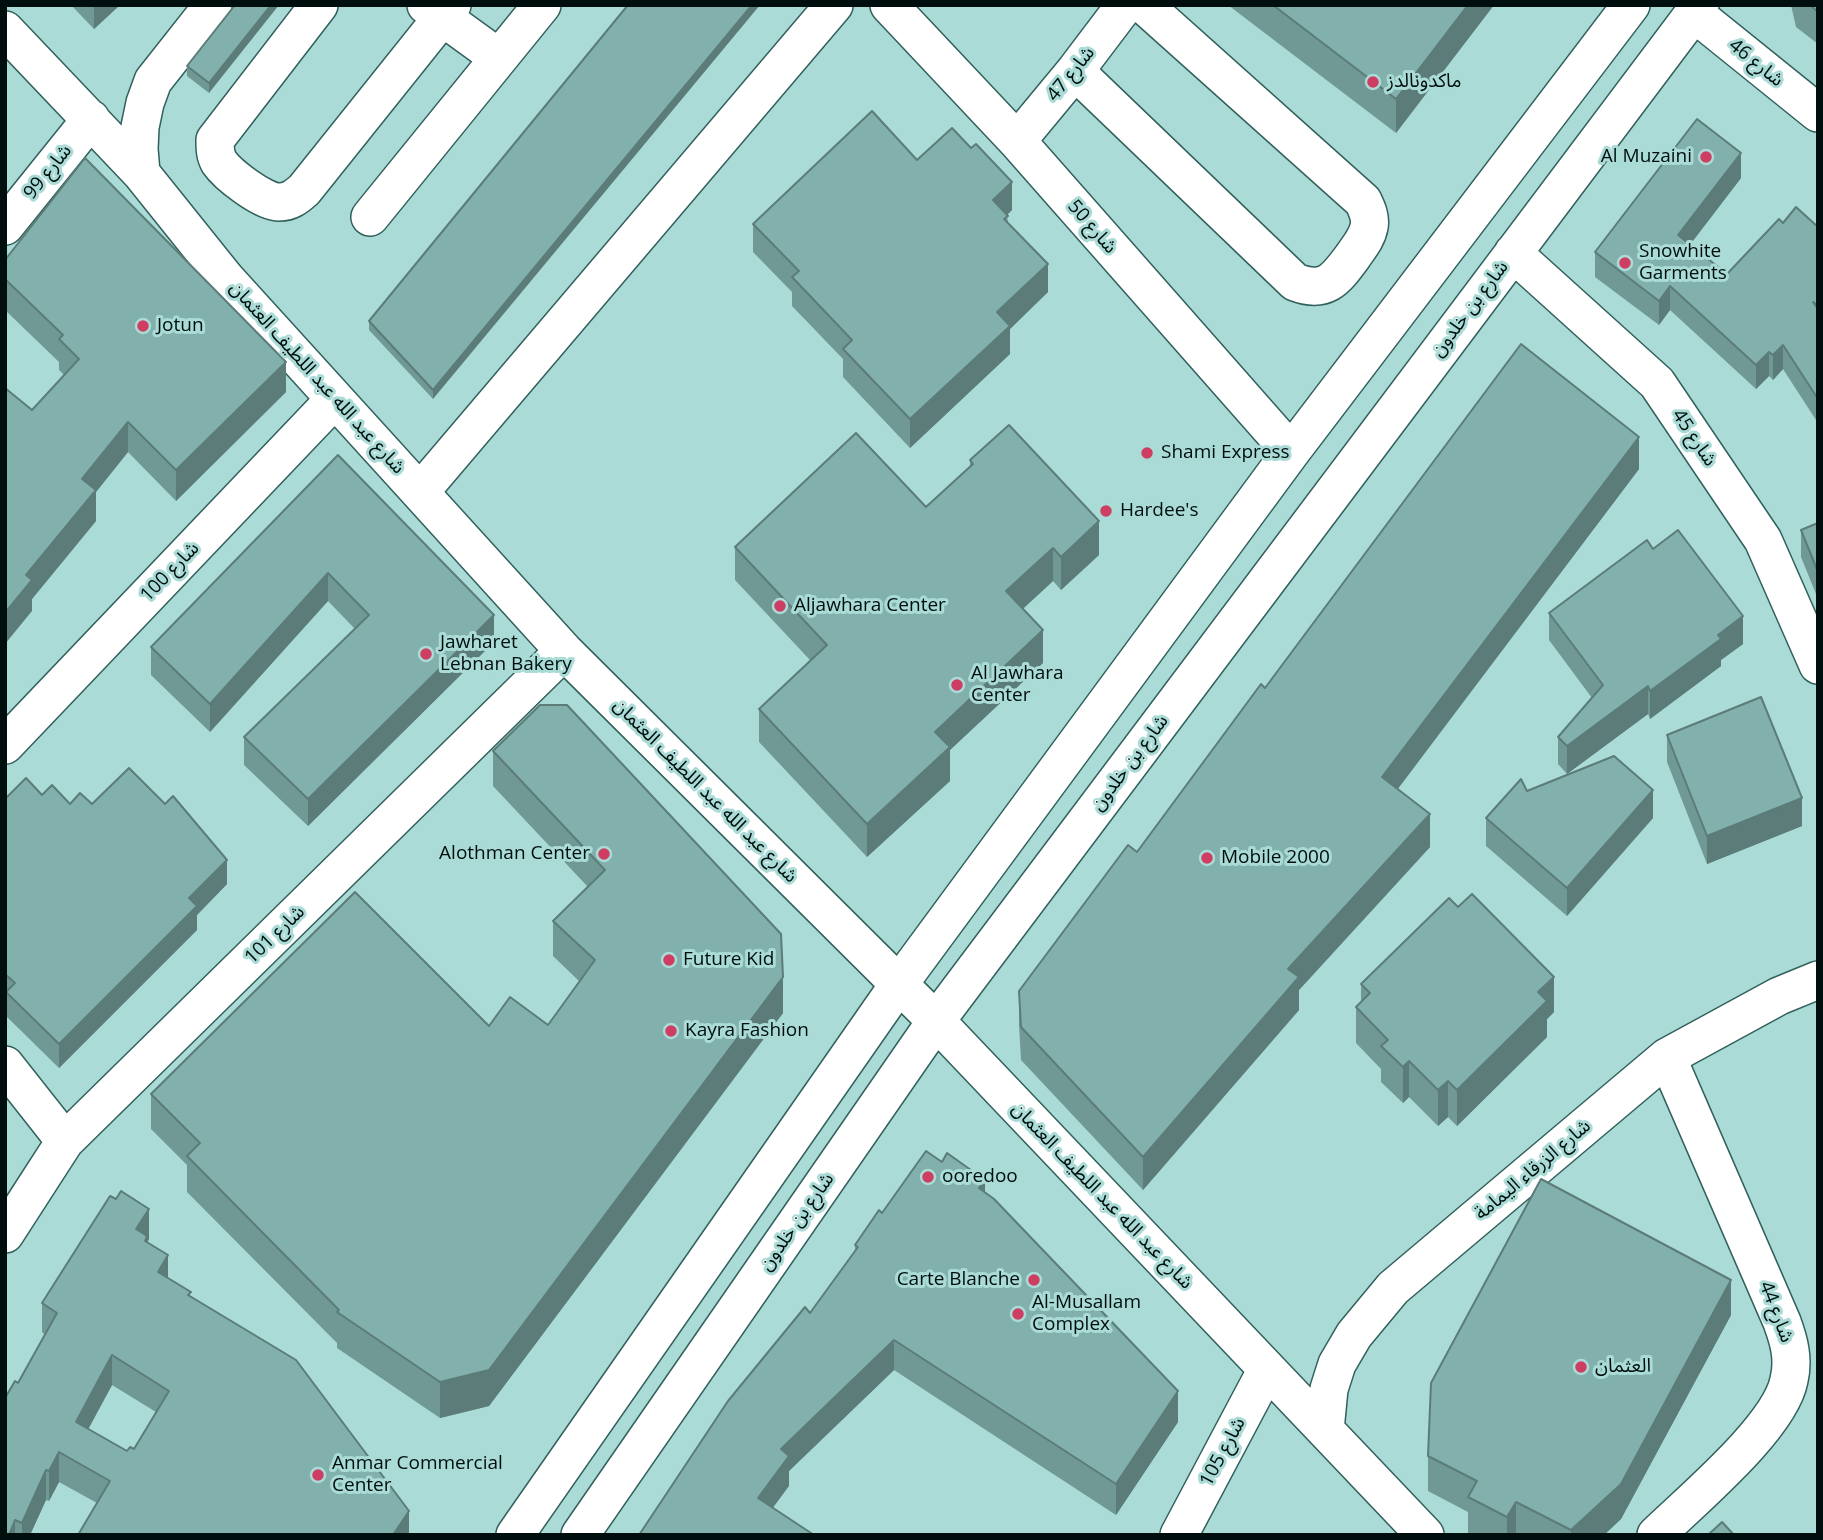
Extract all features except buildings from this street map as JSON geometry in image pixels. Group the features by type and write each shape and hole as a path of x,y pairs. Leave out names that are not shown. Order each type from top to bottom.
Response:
{"street":[{"path":"141,173 140,127 153,81 213,5"},
{"path":"319,5 215,140 218,160 225,168 257,195 276,202 287,201 304,190 440,9 499,58"},
{"path":"370,217 542,5"},
{"path":"420,492 834,5"},
{"name":"شارع 50","path":"889,5 1017,141 1292,452"},
{"name":"شارع 47","path":"1017,141 1125,5"},
{"path":"1075,71 1295,282 1306,286 1319,286 1331,282 1366,237 1370,225 1369,212 1363,201 1144,5"},
{"path":"515,1535 899,984 1292,452 1631,5"},
{"name":"شارع 46","path":"1697,9 1818,113"},
{"name":"شارع بن خلدون","path":"580,1535 936,1021 1697,9"},
{"name":"شارع عبد الله عبد اللطيف العثمان","path":"5,30 141,173 226,279 564,651 936,1021 1425,1535"},
{"name":"شارع 99","path":"5,226 91,118"},
{"name":"شارع 45","path":"1513,253 1657,383 1763,540 1818,665"},
{"name":"شارع 100","path":"5,745 335,399"},
{"name":"شارع 101","path":"5,1234 65,1141 564,651"},
{"name":"شارع الزرقاء اليمامة","path":"1325,1430 1329,1389 1337,1364 1354,1335 1393,1288 1667,1057 1779,996 1818,980"},
{"name":"شارع 44","path":"1656,1535 1742,1452 1765,1425 1782,1402 1789,1381 1791,1362 1790,1342 1782,1322 1667,1057"},
{"path":"5,1065 65,1141"},
{"name":"شارع 105","path":"1179,1535 1267,1369"}],"place":[{"name":"ماكدونالدز","path":"1373,82"},
{"name":"Al Muzaini","path":"1706,157"},
{"name":"Snowhite Garments","path":"1625,263"},
{"name":"Jotun","path":"143,326"},
{"name":"Shami Express","path":"1147,453"},
{"name":"Hardee's","path":"1106,511"},
{"name":"Aljawhara Center","path":"780,606"},
{"name":"Jawharet Lebnan Bakery","path":"426,654"},
{"name":"Al Jawhara Center","path":"957,685"},
{"name":"Alothman Center","path":"604,854"},
{"name":"Mobile 2000","path":"1207,858"},
{"name":"Future Kid","path":"669,960"},
{"name":"Kayra Fashion","path":"671,1031"},
{"name":"ooredoo","path":"928,1177"},
{"name":"Carte Blanche","path":"1034,1280"},
{"name":"Al-Musallam Complex","path":"1018,1314"},
{"name":"العثمان","path":"1581,1367"},
{"name":"Anmar Commercial Center","path":"318,1475"}]}
